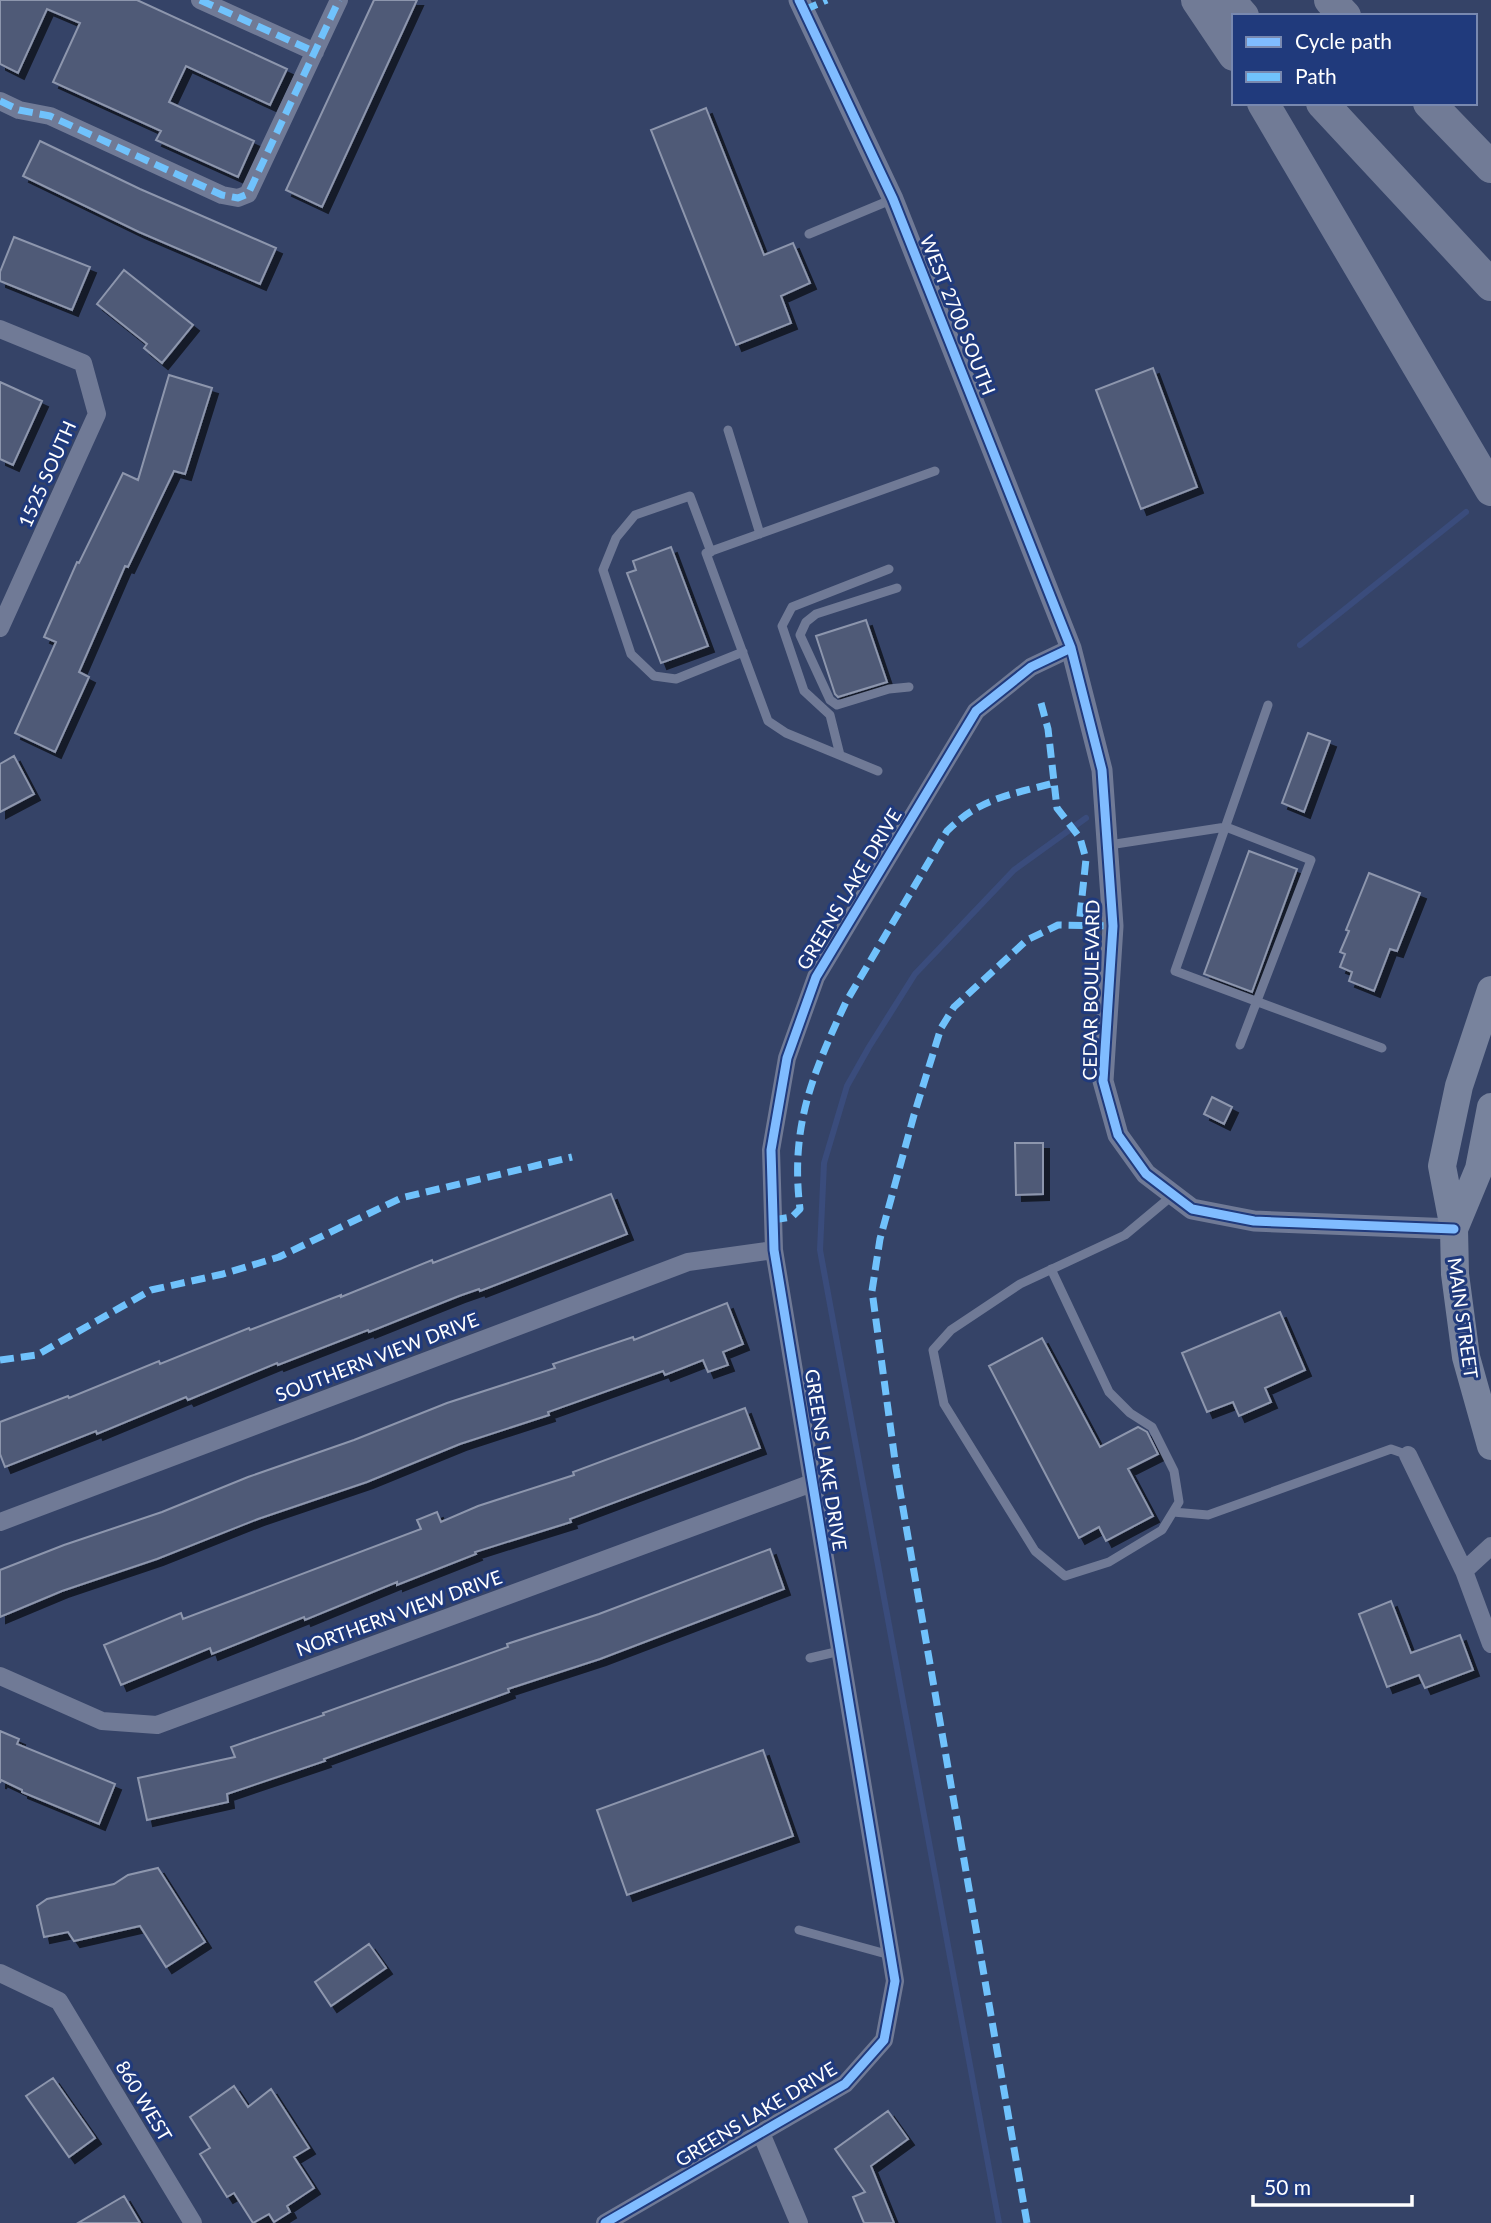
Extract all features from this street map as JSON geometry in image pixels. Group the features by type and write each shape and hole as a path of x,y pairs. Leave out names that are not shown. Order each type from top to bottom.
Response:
{"highway":[{"path":"1197,0 1232,52"},
{"path":"1229,0 1241,14"},
{"path":"1330,0 1343,14"},
{"path":"1264,105 1491,491"},
{"path":"1324,105 1491,285"},
{"path":"1431,105 1491,167"}],"main road":[{"path":"1454,1229 1442,1166 1459,1086 1491,990"},
{"path":"1454,1229 1479,1169 1491,1107"},
{"name":"MAIN STREET","path":"1454,1229 1455,1274 1461,1330 1473,1388 1491,1446"}],"street":[{"path":"200,0 314,52"},
{"path":"0,101 19,110 51,116 222,195 238,198 248,194 339,0"},
{"name":"WEST 2700 SOUTH","path":"799,0 893,199 1071,648"},
{"name":"1525 SOUTH","path":"0,329 83,363 97,414 0,628"},
{"name":"CEDAR BOULEVARD","path":"1071,648 1102,770 1113,926 1104,1081 1118,1135 1146,1174 1192,1209 1254,1221 1454,1229"},
{"name":"GREENS LAKE DRIVE","path":"605,2223 845,2084 884,2040 895,1981 774,1250 771,1150 788,1058 816,977 976,711 1031,667 1071,648"},
{"name":"SOUTHERN VIEW DRIVE","path":"0,1522 688,1262 774,1250"},
{"path":"1408,1455 1464,1571 1491,1644"},
{"name":"NORTHERN VIEW DRIVE","path":"0,1676 102,1721 157,1725 812,1483"},
{"path":"1464,1571 1491,1546"},
{"name":"860 WEST","path":"0,1973 59,2001 193,2223"},
{"path":"761,2133 799,2223"}],"lane":[{"path":"809,234 893,199"},
{"path":"728,430 760,534"},
{"path":"878,771 786,733 768,721 706,553 936,471"},
{"path":"710,552 690,496 635,515 616,538 603,570 631,654 654,676 676,679 743,652"},
{"path":"840,755 830,715 804,691 782,626 792,607 889,569"},
{"path":"837,705 830,700 800,635 806,622 816,614 897,588"},
{"path":"830,715 837,705 889,689 909,687"},
{"path":"1268,705 1175,971 1382,1048"},
{"path":"1107,845 1226,827 1311,860 1240,1045"},
{"path":"1051,1269 1109,1392 1130,1413 1152,1427 1174,1471 1179,1502 1162,1530 1109,1563 1065,1576 1034,1551 944,1404 933,1350 951,1330 1020,1283 1125,1235 1173,1195"},
{"path":"1172,1512 1208,1515 1391,1449 1408,1455"},
{"path":"810,1658 840,1651"},
{"path":"799,1930 890,1955"}],"building":[{"path":"0,0 137,0 287,69 270,105 186,66 169,102 254,141 238,177 156,140 161,131 53,82 80,23 47,9 18,73 0,64"},
{"path":"374,0 417,0 322,207 286,190"},
{"path":"706,108 764,255 793,243 810,283 781,296 791,323 736,345 651,130"},
{"path":"40,141 140,189 276,248 260,284 139,232 23,176"},
{"path":"14,237 90,267 72,310 0,281 0,272"},
{"path":"124,270 193,325 162,363 144,348 147,344 97,304"},
{"path":"1153,368 1197,487 1141,509 1096,390"},
{"path":"169,375 212,388 185,474 174,471 128,567 125,566 79,672 89,677 55,752 15,733 56,642 44,637 77,562 79,563 123,473 138,480"},
{"path":"0,382 42,401 13,465 0,459"},
{"path":"671,547 708,646 661,663 627,573 636,570 633,561"},
{"path":"866,620 887,682 838,697 816,636"},
{"path":"1308,733 1330,741 1304,812 1282,803"},
{"path":"14,756 34,794 0,812 0,764"},
{"path":"1249,851 1297,869 1252,992 1204,974"},
{"path":"1369,873 1420,893 1397,951 1390,949 1374,991 1349,981 1352,972 1340,967 1345,954 1340,952 1349,931 1346,930"},
{"path":"1212,1097 1232,1107 1224,1124 1204,1114"},
{"path":"1015,1143 1043,1143 1043,1194 1016,1195"},
{"path":"611,1194 627,1234 5,1467 0,1454 0,1422 68,1396 69,1398 159,1361 160,1364 249,1328 250,1330 341,1297 432,1260 433,1263"},
{"path":"727,1303 743,1344 723,1352 728,1365 708,1372 703,1360 665,1375 663,1371 548,1412 549,1415 460,1444 367,1482 258,1519 157,1559 62,1591 0,1617 0,1570 162,1512 447,1403 555,1368 553,1364 633,1337 634,1340"},
{"path":"1280,1312 1305,1370 1265,1388 1271,1402 1239,1416 1233,1402 1207,1412 1182,1353"},
{"path":"1042,1338 1100,1447 1138,1427 1147,1432 1158,1454 1128,1469 1153,1516 1106,1541 1099,1527 1079,1538 989,1366"},
{"path":"745,1408 760,1448 570,1519 571,1522 475,1552 476,1554 397,1585 397,1582 305,1620 304,1617 212,1654 210,1648 121,1685 104,1645 181,1613 183,1619 421,1529 417,1520 437,1512 441,1522 478,1506 574,1475 573,1472"},
{"path":"770,1549 784,1589 600,1659 508,1689 509,1692 324,1759 325,1761 227,1794 228,1802 147,1820 138,1778 235,1757 231,1747"},
{"path":"1391,1601 1411,1653 1460,1635 1473,1670 1425,1688 1419,1675 1387,1687 1359,1614"},
{"path":"0,1731 19,1739 17,1744 115,1784 99,1824 22,1792 1,1780 0,1783"},
{"path":"763,1750 793,1836 627,1895 597,1810"},
{"path":"158,1868 205,1942 166,1967 140,1926 74,1941 68,1932 44,1937 37,1906 47,1899 114,1884 128,1875"},
{"path":"369,1944 386,1968 331,2006 315,1982"},
{"path":"53,2078 95,2138 69,2157 26,2096"},
{"path":"234,2086 248,2107 271,2089 309,2148 294,2157 314,2188 287,2206 290,2212 274,2222 269,2214 253,2223 234,2193 227,2197 200,2154 210,2148 190,2117"},
{"path":"888,2111 908,2139 871,2166 894,2223 864,2223 853,2197 865,2192 835,2149"},
{"path":"124,2196 140,2223 78,2223"}],"waterway":[{"path":"1300,645 1466,512"},
{"path":"999,2223 820,1250 824,1163 847,1086 915,974 1014,870 1086,818"}],"marked path":[{"path":"200,0 315,52"},
{"path":"0,101 19,110 50,116 222,195 238,198 248,194 339,0"},
{"path":"804,10 827,0"},
{"path":"1041,703 1048,729 1057,808 1080,838 1086,859 1079,925"},
{"path":"773,1220 792,1217 800,1209 798,1152 801,1127 806,1102 834,1028 846,1002 947,831 984,804 1054,783"},
{"path":"1027,2223 896,1468 872,1291 880,1239 914,1115 941,1028 954,1007 1027,940 1058,925 1113,926"},
{"path":"0,1360 37,1355 151,1290 223,1274 279,1257 401,1198 572,1157"}],"cycle path":[{"path":"799,0 893,199 1071,648 1102,770 1113,926 1103,1081 1118,1135 1146,1174 1192,1209 1254,1221 1454,1229"},
{"path":"605,2223 845,2084 884,2040 895,1981 774,1250 771,1150 787,1058 816,977 976,711 1031,667 1071,648"}]}
